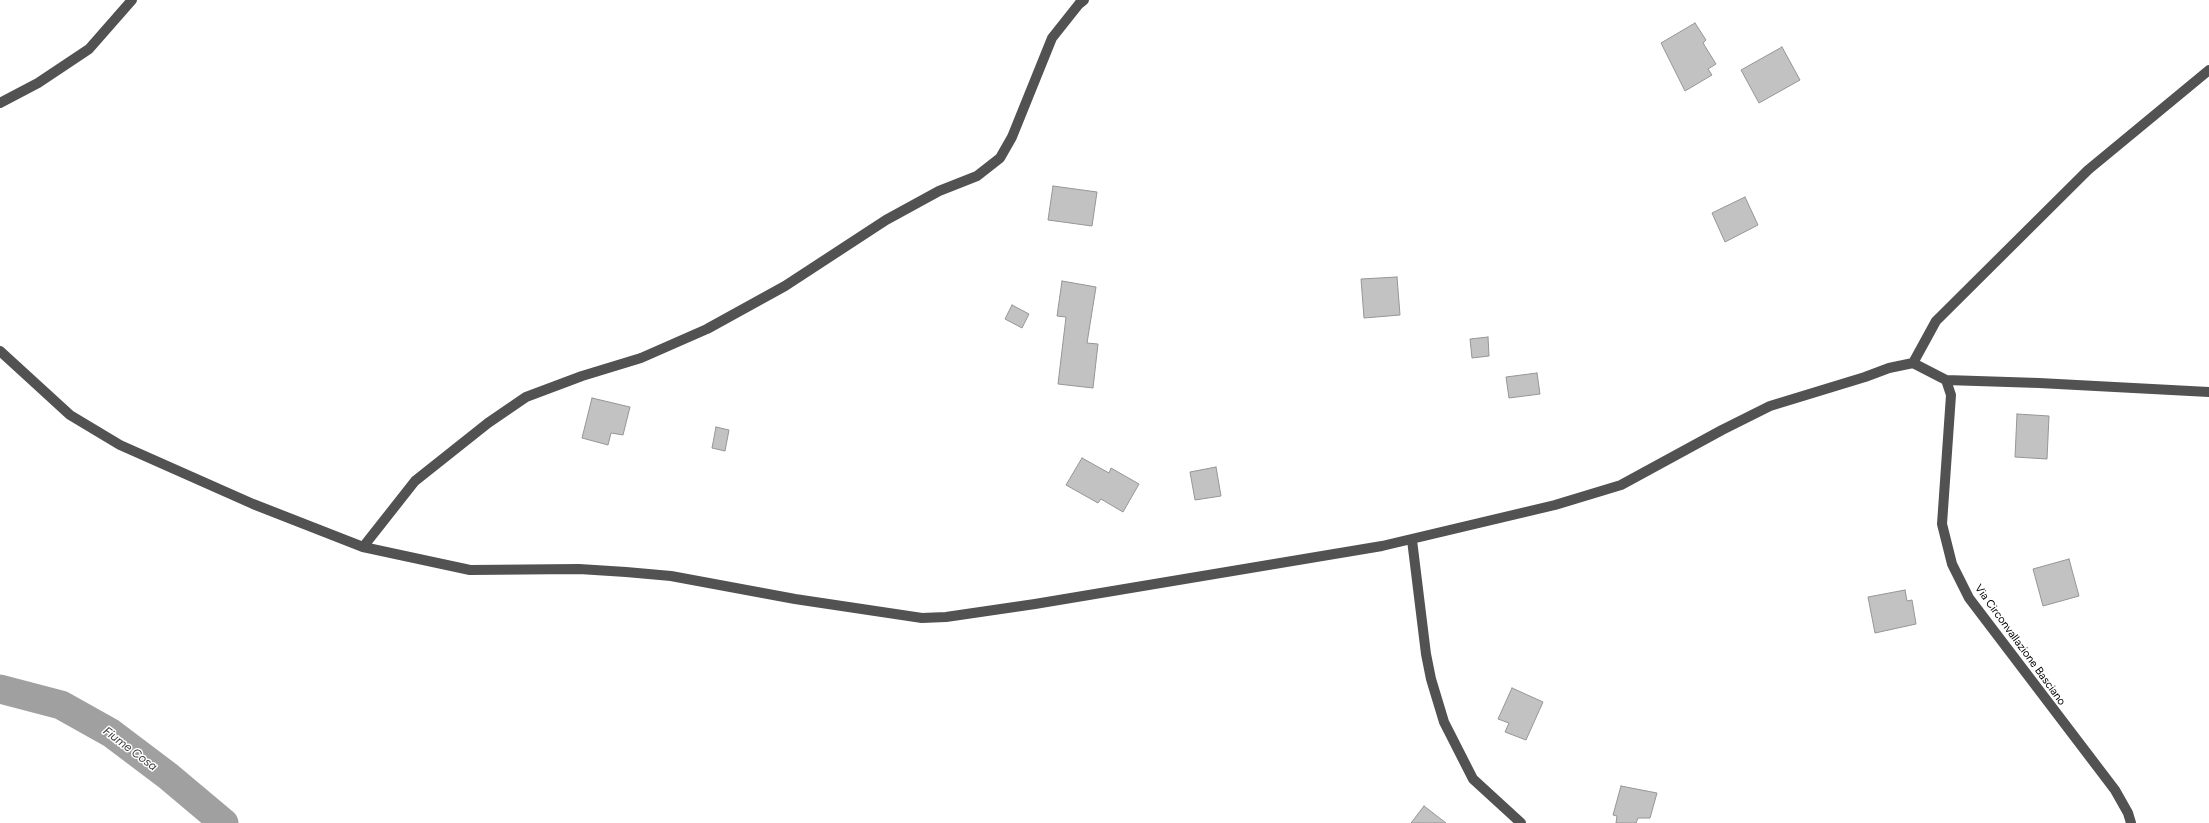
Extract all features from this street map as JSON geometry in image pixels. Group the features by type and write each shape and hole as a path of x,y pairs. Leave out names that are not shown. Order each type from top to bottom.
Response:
{"street":[{"path":"0,103 38,83 89,49 132,0"},
{"path":"363,547 415,481 488,423 526,397 582,376 641,358 707,329 785,286 886,220 939,191 977,176 1000,158 1012,137 1052,38 1079,4 1084,0"},
{"path":"1912,363 1936,321 2088,170 2209,70"},
{"path":"0,351 70,415 120,444 253,504 363,547 470,570 579,569 671,576 795,599 922,618 946,617 1035,604 1412,540 1555,505 1621,485 1722,430 1770,406 1866,378 1889,368 1912,363 1946,380 2039,383 2209,392"},
{"name":"Via Circonvallazione Basciano","path":"1946,380 1951,395 1942,524 1952,564 1969,598 2114,790 2128,813 2131,823"},
{"path":"1412,540 1426,654 1431,679 1444,722 1473,779 1521,823"}],"building":[{"path":"1695,23 1706,40 1703,43 1716,64 1708,69 1712,75 1685,91 1661,43"},
{"path":"1782,47 1800,80 1759,103 1741,70"},
{"path":"1053,186 1097,192 1092,226 1048,220"},
{"path":"1745,197 1758,225 1725,242 1712,213"},
{"path":"1397,277 1400,315 1364,318 1361,279"},
{"path":"1062,281 1096,287 1087,343 1098,344 1093,388 1058,384 1066,317 1057,316"},
{"path":"1012,305 1029,314 1022,328 1005,319"},
{"path":"1488,337 1489,356 1472,358 1470,339"},
{"path":"1537,373 1540,394 1509,398 1506,377"},
{"path":"592,398 630,407 623,435 611,433 608,445 582,438"},
{"path":"2017,414 2049,416 2047,459 2015,457"},
{"path":"716,427 729,430 725,451 712,448"},
{"path":"1082,458 1109,473 1111,468 1139,484 1123,512 1101,499 1098,503 1066,485"},
{"path":"1216,467 1221,496 1195,500 1190,472"},
{"path":"2069,559 2079,596 2043,606 2033,569"},
{"path":"1905,590 1907,601 1912,600 1916,624 1875,633 1868,597"},
{"path":"1512,688 1543,702 1526,740 1505,732 1509,723 1498,719"},
{"path":"1621,786 1657,793 1650,818 1638,818 1636,823 1616,823 1617,816 1613,815"},
{"path":"1424,806 1446,823 1411,823"}],"waterway":[{"name":"Fiume Cosa","path":"0,689 61,705 111,733 168,776 224,823"}]}
